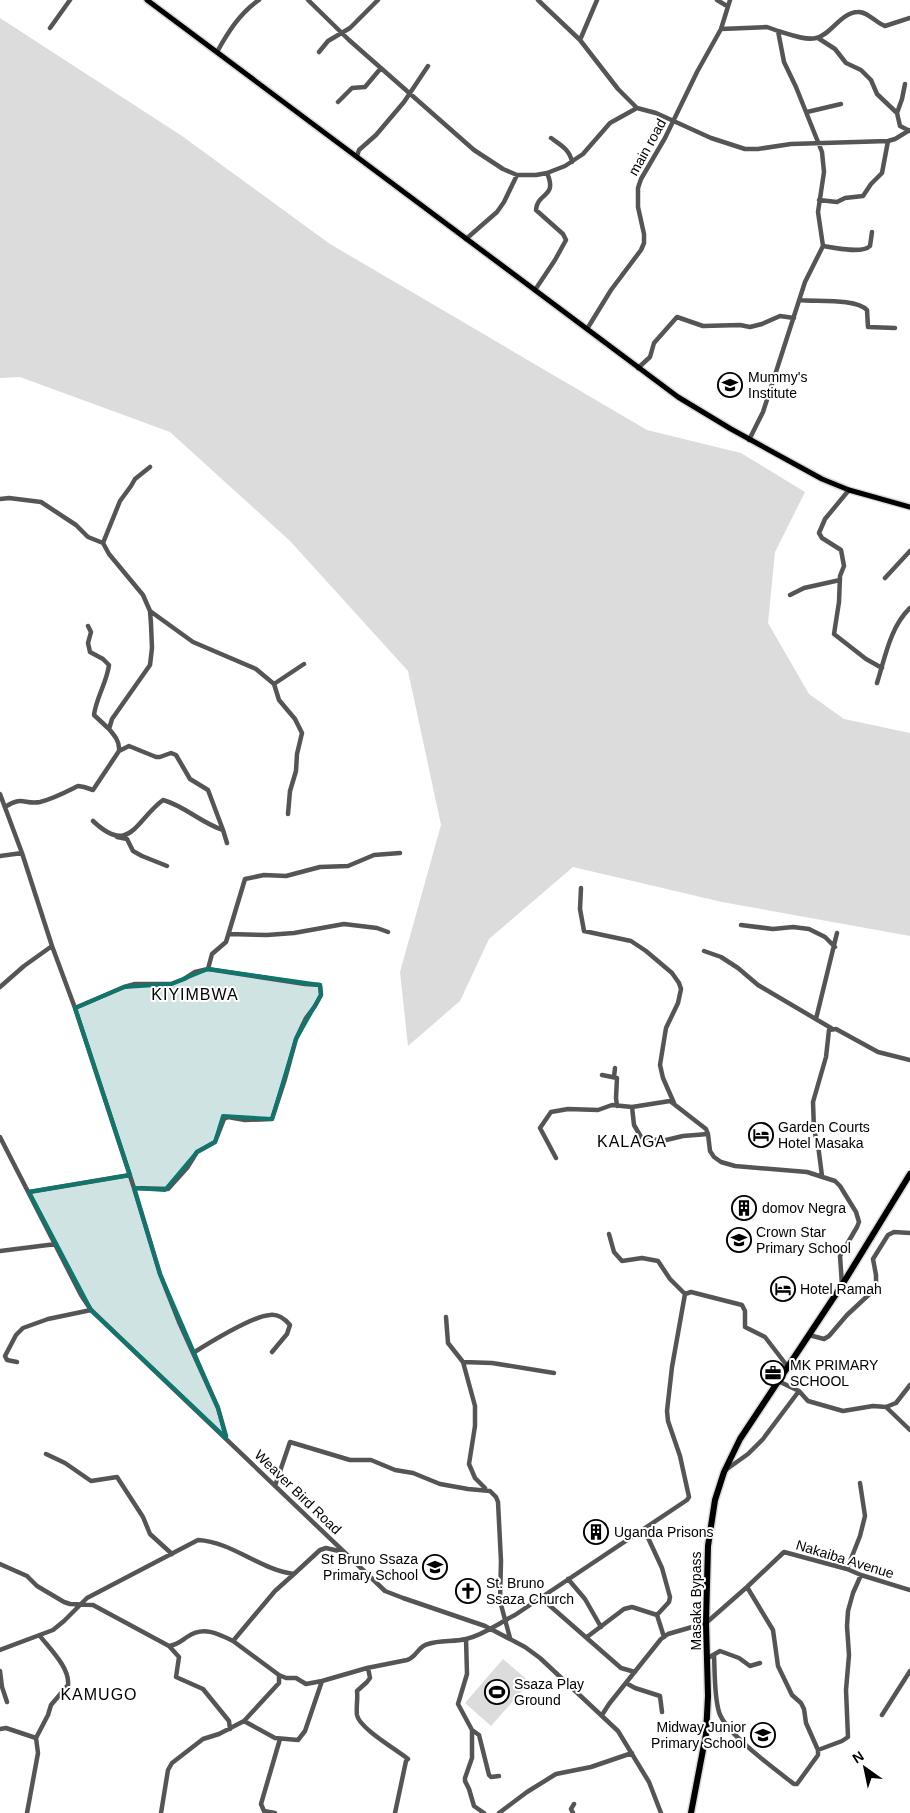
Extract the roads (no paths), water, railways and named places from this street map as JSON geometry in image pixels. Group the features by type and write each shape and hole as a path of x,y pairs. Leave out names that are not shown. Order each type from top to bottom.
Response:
{"highway":[{"name":"Masaka Bypass","path":"691,1813 706,1734 711,1656 706,1623 707,1572 714,1500 724,1472 740,1438 842,1285 910,1174"}],"main road":[{"path":"147,0 678,397 813,475 849,490 910,507"}],"street":[{"path":"50,28 70,0"},
{"path":"217,52 232,27 259,0"},
{"path":"308,0 342,33 474,150 516,175 530,176 547,173 572,162 583,154 610,123 637,108"},
{"path":"319,52 328,41 342,33 378,0"},
{"path":"580,40 597,0"},
{"path":"717,0 727,6"},
{"name":"main road","path":"587,329 611,290 638,255 644,243 638,207 638,188 674,121 690,84 721,29 730,0"},
{"path":"542,1 580,40 618,89 637,108 656,113 731,145 745,149 819,143 888,141 910,131"},
{"path":"818,38 838,22 857,11 885,26 910,18"},
{"path":"721,29 767,27 798,36 818,38 835,49 846,63 860,70 871,80 877,94 897,113"},
{"path":"750,440 763,412 799,300 823,246 818,212 824,172 821,146 784,62 778,31"},
{"path":"357,156 359,150 376,135 410,93 428,66"},
{"path":"338,102 352,88 366,86 381,68"},
{"path":"905,84 897,113 900,126 910,131"},
{"path":"807,112 841,104"},
{"path":"552,138 561,144 571,155 572,162"},
{"path":"819,200 837,202 845,198 863,196 882,173 888,141"},
{"path":"535,290 566,240 563,234 536,210 536,206 550,189 551,182 547,173"},
{"path":"466,238 497,212 504,202 516,175"},
{"path":"823,246 856,250 869,249 872,232"},
{"path":"799,300 848,302 860,305 866,310 868,327 895,328"},
{"path":"638,368 650,357 654,343 677,317 703,326 740,325 750,327 780,316 794,318"},
{"path":"103,543 120,501 134,479 150,467"},
{"path":"849,490 825,519 819,533 822,538 839,548 842,552 844,566 840,580 834,634 869,662 882,668"},
{"path":"0,500 9,498 41,502 76,525 88,537 103,543 109,554 143,595 150,611 152,648 150,665 112,719 109,729"},
{"path":"885,578 910,551"},
{"path":"790,595 804,588 840,580"},
{"path":"878,683 895,628 910,608"},
{"path":"150,611 193,642 256,669 274,684 279,700 295,719 302,733 297,754 296,771 290,791 288,814"},
{"path":"6,806 18,800 36,802 46,800 78,786 84,786 93,790 119,751 120,746 115,736 94,715 95,706 100,697 109,665 103,659 90,652 88,643 91,632 88,626"},
{"path":"274,684 304,664"},
{"path":"119,751 129,746 156,757 170,753 176,755 188,777 205,788 210,794 227,843"},
{"path":"0,794 6,806 130,1175 160,1274 178,1322 218,1408 226,1438"},
{"path":"116,837 131,833 156,805 163,800 183,807 212,826 223,830"},
{"path":"93,821 104,831 116,837 128,839 133,850 142,856 167,866"},
{"path":"208,969 212,954 223,946 229,934 245,879 264,875 286,876 320,867 348,866 374,855 400,852"},
{"path":"0,856 22,853"},
{"path":"581,888 580,909 584,931 630,941 646,951 672,973 679,983 678,1003 666,1028 660,1065 663,1078 674,1103 706,1129 710,1151 714,1157 721,1162 735,1166 808,1172 835,1181 840,1186 858,1217 857,1227 840,1256 842,1285"},
{"path":"229,934 294,934 344,924 377,928 388,932"},
{"path":"741,925 773,929 809,928 825,937 835,947"},
{"path":"816,1019 838,933"},
{"path":"0,987 24,966 52,946"},
{"path":"704,951 720,956 758,985 831,1028 878,1052 910,1060"},
{"path":"74,1008 124,987 136,984 171,984 195,972 208,969 320,985 321,995 306,1018 296,1039 286,1079 272,1119 245,1120 228,1117 224,1119 215,1142 197,1152 187,1168 170,1188 165,1190 134,1188"},
{"path":"822,1176 814,1130 814,1102 826,1057 828,1032 831,1028"},
{"path":"615,1068 617,1106"},
{"path":"602,1075 614,1077"},
{"path":"556,1158 540,1128 550,1112 568,1109 592,1110 612,1105 632,1107 665,1102 674,1103"},
{"path":"632,1107 634,1125 641,1137 662,1141 683,1136 708,1134"},
{"name":"Weaver Bird Road","path":"0,1136 81,1295 91,1310 385,1591 491,1629 510,1638 540,1658 618,1731 652,1787 661,1813"},
{"path":"29,1192 130,1175"},
{"path":"809,1335 824,1339 829,1336 847,1315 876,1288 873,1259 888,1235 894,1232 910,1233"},
{"path":"609,1234 614,1252 622,1260 642,1258 658,1261 670,1279 685,1294"},
{"path":"0,1252 56,1244"},
{"path":"685,1294 691,1292 742,1305 745,1311 745,1327 765,1337 788,1367"},
{"path":"169,1646 176,1645 194,1633 201,1631 215,1632 233,1641 279,1675 286,1678 296,1678 303,1683 322,1681 413,1658 427,1644 466,1639 491,1629 644,1529 689,1497 680,1456 668,1421 667,1411 672,1367 685,1294"},
{"path":"17,1362 7,1360 5,1356 18,1332 33,1324 91,1310"},
{"path":"193,1353 224,1334 269,1314 281,1317 290,1324 287,1334 272,1352"},
{"path":"446,1317 448,1343 463,1362 474,1398 476,1415 469,1464 475,1478 493,1493 498,1502 501,1561 500,1601 510,1638"},
{"path":"463,1362 492,1362 554,1372"},
{"path":"778,1381 799,1392 805,1398"},
{"path":"794,1398 805,1398 834,1410 872,1406 886,1407 896,1403 910,1386"},
{"path":"724,1472 748,1454 763,1439 799,1392"},
{"path":"895,1415 896,1403"},
{"path":"886,1407 910,1430"},
{"path":"275,1486 288,1444 291,1442 350,1460 371,1460 387,1467 413,1473 440,1484 468,1489 486,1489"},
{"path":"46,1454 65,1463 91,1481 118,1477 143,1517 150,1534 172,1554"},
{"path":"847,1569 860,1536 865,1516 860,1483"},
{"path":"644,1529 662,1568 670,1597 669,1602 657,1615"},
{"path":"0,1650 53,1630 87,1598 198,1540 207,1541 231,1550 274,1570 294,1574"},
{"path":"233,1641 275,1591 320,1550 326,1548 345,1552"},
{"name":"Nakaiba Avenue","path":"664,1636 706,1623 784,1552 847,1569 910,1590"},
{"path":"0,1564 27,1576 37,1586 64,1602 79,1606 93,1606 169,1646 179,1657 176,1677 201,1687 229,1721 238,1724"},
{"path":"818,1750 848,1737 846,1690 849,1655 848,1611 861,1575"},
{"path":"568,1579 584,1599 601,1627"},
{"path":"747,1587 773,1630 778,1666 792,1695 801,1703 804,1709 806,1723 818,1750 818,1755 804,1777 796,1785 739,1739 721,1718 719,1712 711,1656 720,1651 739,1658 752,1666 760,1663"},
{"path":"541,1598 621,1668 635,1672"},
{"path":"587,1637 624,1609 632,1607 657,1615"},
{"path":"602,1715 664,1636 657,1615"},
{"path":"27,1813 38,1753 36,1738 48,1715 49,1709 68,1685 69,1680 65,1670 40,1636"},
{"path":"466,1639 467,1674 458,1701 472,1730 479,1736 489,1775 491,1777 499,1776"},
{"path":"368,1668 370,1678 368,1682 357,1690 357,1716 371,1733 384,1740 408,1759 406,1761 396,1813"},
{"path":"0,1671 2,1687 7,1702"},
{"path":"882,1715 910,1671"},
{"path":"279,1675 279,1683"},
{"path":"160,1813 168,1770 172,1763 204,1739 219,1734 244,1721 279,1683 286,1678"},
{"path":"244,1721 280,1739 298,1740 302,1737 322,1681"},
{"path":"626,1683 660,1696 662,1712"},
{"path":"229,1721 230,1729"},
{"path":"0,1729 6,1728 36,1738"},
{"path":"472,1730 472,1758 465,1782 474,1806 484,1813"},
{"path":"275,1813 264,1811 261,1804 280,1739"},
{"path":"499,1813 527,1792 556,1774 591,1767 632,1753"},
{"path":"573,1813 571,1809 574,1804"}],"place":[{"name":"Mummy's Institute","path":"730,385"},
{"name":"Garden Courts Hotel Masaka","path":"761,1135"},
{"name":"domov Negra","path":"744,1208"},
{"name":"Crown Star Primary School","path":"739,1240"},
{"name":"Hotel Ramah","path":"783,1289"},
{"name":"MK PRIMARY SCHOOL","path":"773,1373"},
{"name":"Uganda Prisons","path":"596,1532"},
{"name":"St Bruno Ssaza Primary School","path":"435,1567"},
{"name":"St. Bruno Ssaza Church","path":"468,1591"},
{"name":"Ssaza Play Ground","path":"497,1692"},
{"name":"Midway Junior Primary School","path":"763,1735"}],"district":[{"name":"KIYIMBWA","path":"195,994"},
{"name":"KALAGA","path":"632,1141"},
{"name":"KAMUGO","path":"99,1694"}]}
